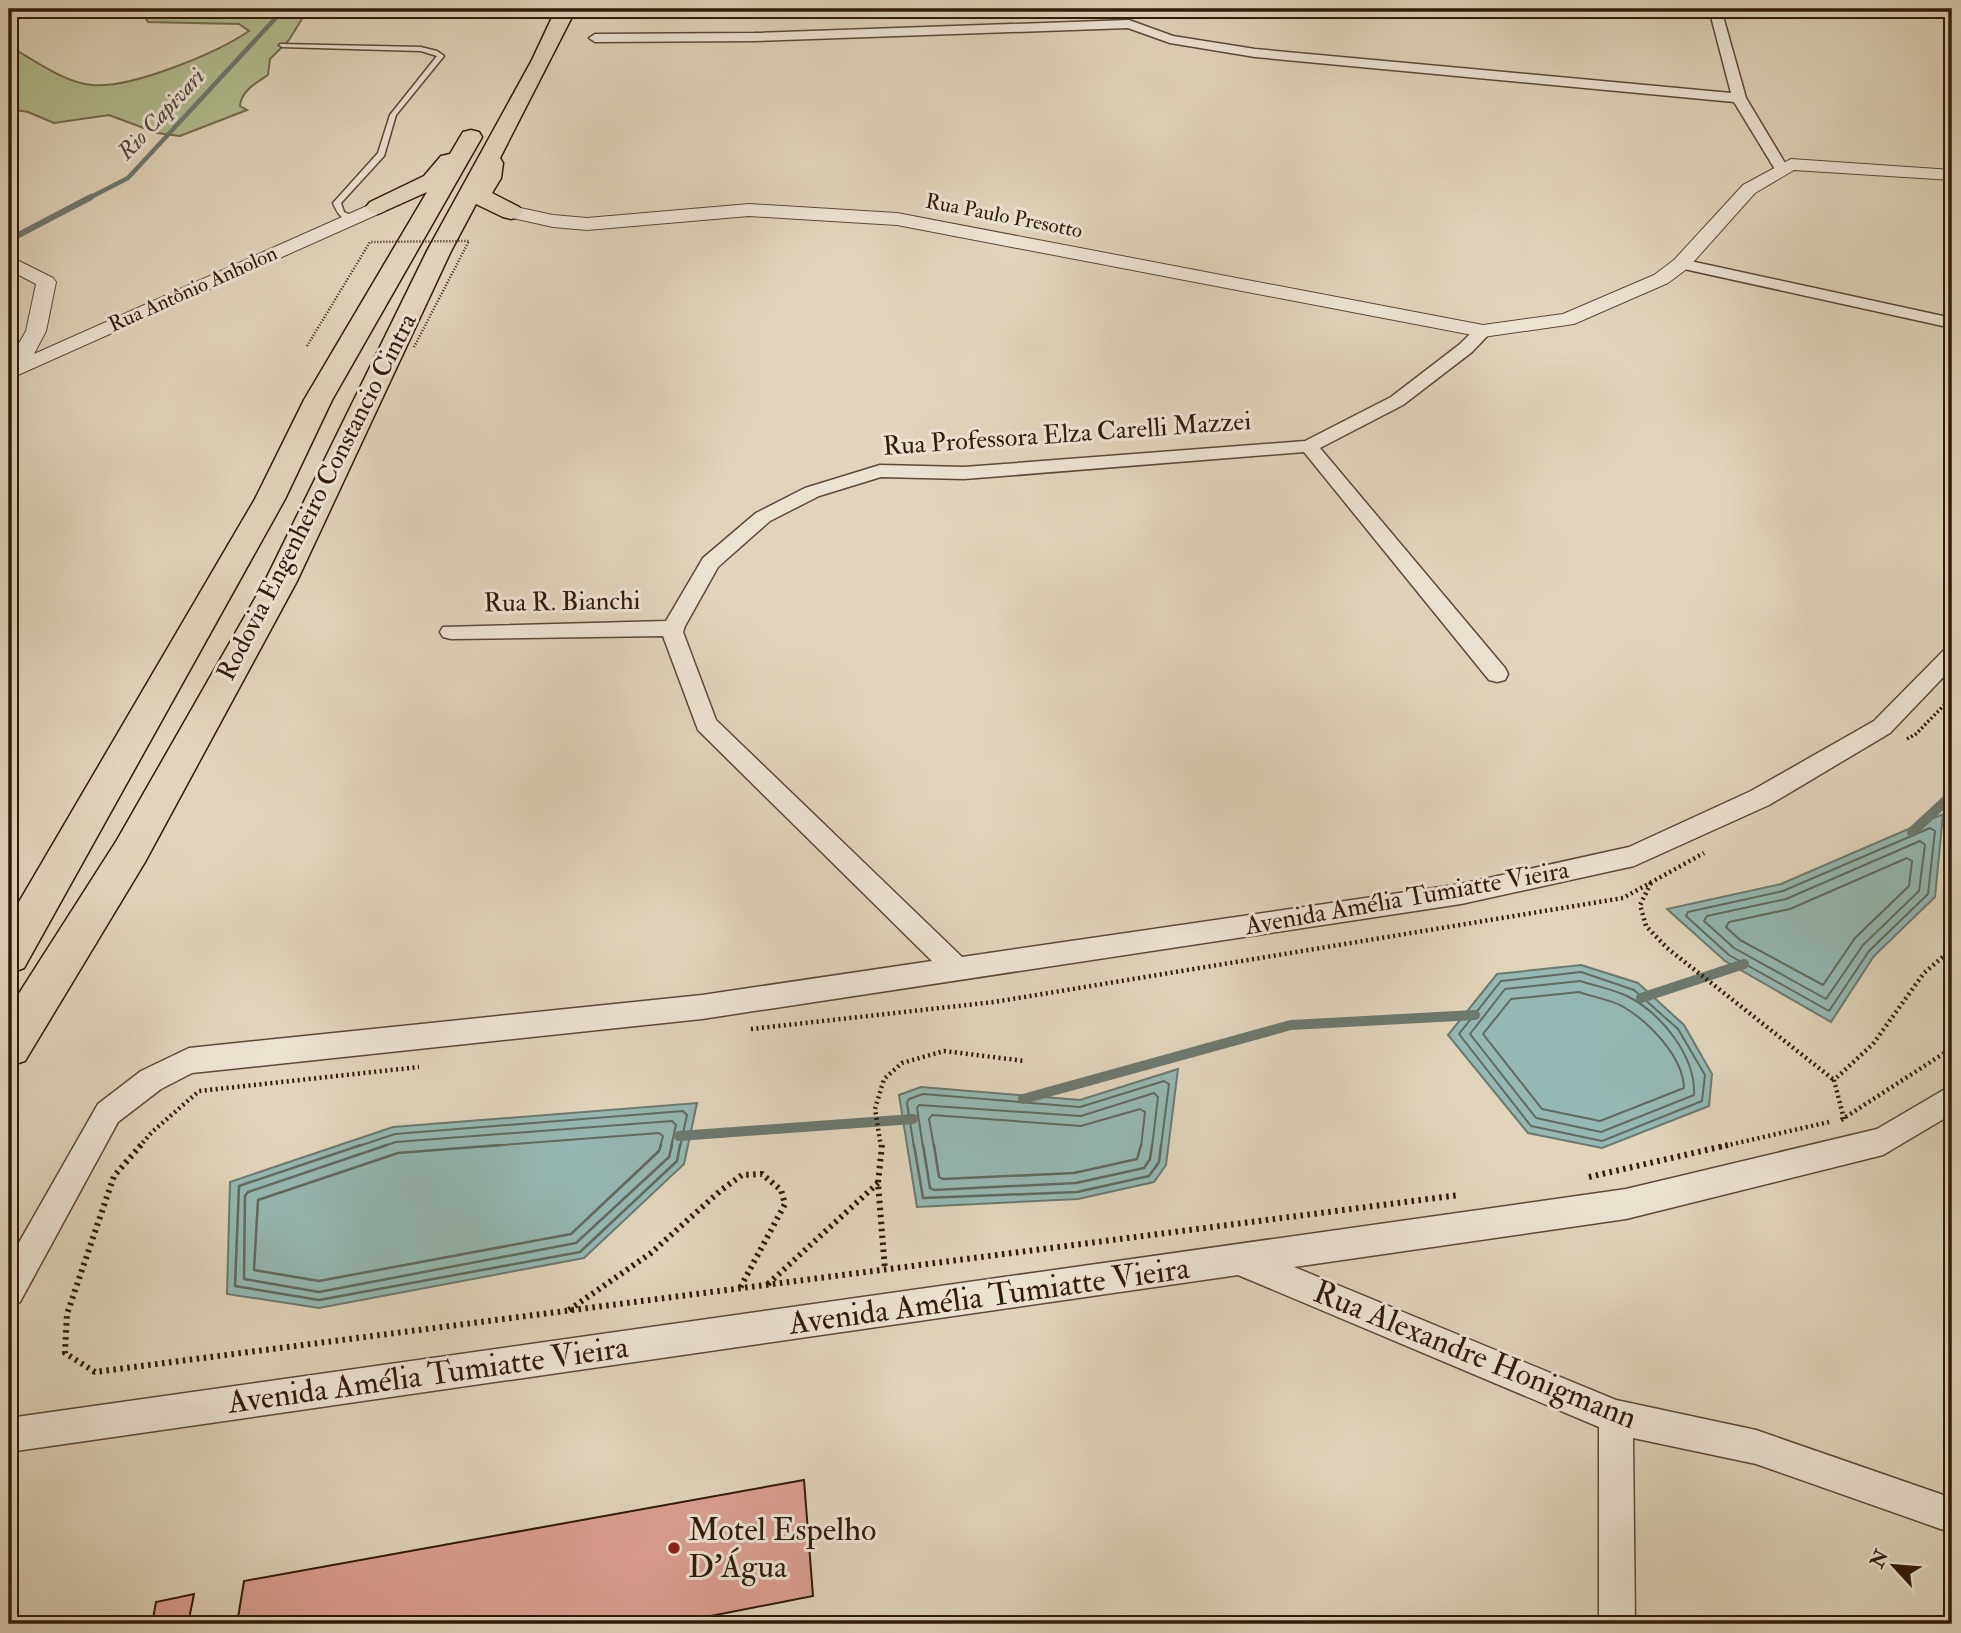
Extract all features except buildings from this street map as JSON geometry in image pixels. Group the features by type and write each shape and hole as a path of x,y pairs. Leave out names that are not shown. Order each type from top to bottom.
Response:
{"highway":[{"name":"Rodovia Engenheiro Constancio Cintra","path":"9,1047 131,851 281,581 439,251 488,131 548,9"},
{"name":"Rodovia Engenheiro Constancio Cintra","path":"9,956 270,499 318,400 405,250 488,131 542,60 566,9"},
{"path":"378,207 432,181 488,131"},
{"path":"488,131 489,178 479,194 489,203 511,212"},
{"path":"378,207 418,199 405,250"},
{"path":"439,251 468,209 482,207 511,212"}],"street":[{"path":"1714,9 1738,98 1781,168 1791,164 1817,163 1952,175"},
{"path":"595,38 754,37 1129,24 1170,39 1255,53 1738,98"},
{"name":"Rua Paulo Presotto","path":"511,212 552,221 587,224 749,210 897,219 1483,331 1567,320 1661,279 1681,264 1749,189 1781,168"},
{"name":"Rua Antônio Anholon","path":"11,372 378,207"},
{"path":"9,262 46,282 36,331 11,372"},
{"path":"1681,264 1952,323"},
{"name":"Rua Professora Elza Carelli Mazzei","path":"675,628 710,563 763,517 811,492 880,471 964,473 1309,446 1397,401 1466,348 1483,331"},
{"path":"1309,446 1497,674"},
{"path":"675,628 673,630 706,724 958,970"},
{"name":"Rua R. Bianchi","path":"451,632 675,628"},
{"name":"Avenida Amélia Tumiatte Vieira","path":"9,1291 108,1113 150,1080 189,1060 702,1007 1461,894 1634,856 1760,798 1882,727 1952,655"},
{"name":"Avenida Amélia Tumiatte Vieira","path":"9,1435 1626,1204 1883,1141 1952,1098"},
{"name":"Rua Alexandre Honigmann","path":"1242,1260 1616,1417 1756,1447 1952,1515"},
{"path":"1616,1417 1617,1624"}],"lane":[{"path":"282,45 421,50 435,52 441,56 393,115 381,154 337,203 341,213 350,218"}],"path":[{"path":"307,346 370,242 469,241 414,347"},
{"path":"1651,883 1640,905 1646,926 1667,948 1834,1080 1844,1119"},
{"path":"747,1030 994,1002 1623,898"},
{"path":"1834,1080 1873,1044 1924,974 1952,949"},
{"path":"1577,1180 1844,1119 1952,1048"},
{"path":"885,1269 878,1183 882,1140 875,1108 884,1079 902,1063 944,1051 1026,1061"},
{"path":"432,1065 199,1091 152,1132 114,1177 67,1314 65,1353 95,1372 1466,1194"},
{"path":"569,1311 651,1253 720,1191 742,1175 762,1174 781,1190 785,1204 740,1288"},
{"path":"768,1285 878,1183"}],"green space":[{"path":"151,9 308,9 289,40 270,59 268,75 243,96 240,106 247,110 180,136 157,133 109,115 54,123 28,112 9,109 9,46 70,80 108,85 173,68 249,31 239,24 148,22 143,14"}],"water":[{"path":"1943,814 1935,897 1874,956 1831,1022 1725,961 1667,909 1781,884"},
{"path":"1581,965 1638,983 1684,1025 1712,1074 1709,1106 1602,1148 1528,1133 1448,1035 1497,974"},
{"path":"1178,1069 1166,1165 1154,1182 1078,1199 917,1207 899,1095 921,1087 1080,1100"},
{"path":"697,1103 684,1164 584,1258 319,1308 227,1294 230,1182 393,1127"}],"waterway":[{"name":"Rio Capivari","path":"87,199 128,178 284,9"},
{"name":"Rio Capivari","path":"9,240 91,197"},
{"path":"1912,832 1952,795"},
{"path":"1641,998 1744,964"},
{"path":"1023,1099 1291,1025 1475,1015"},
{"path":"679,1136 913,1119"}],"place":[{"name":"Motel Espelho D'Água","path":"674,1548"}]}
